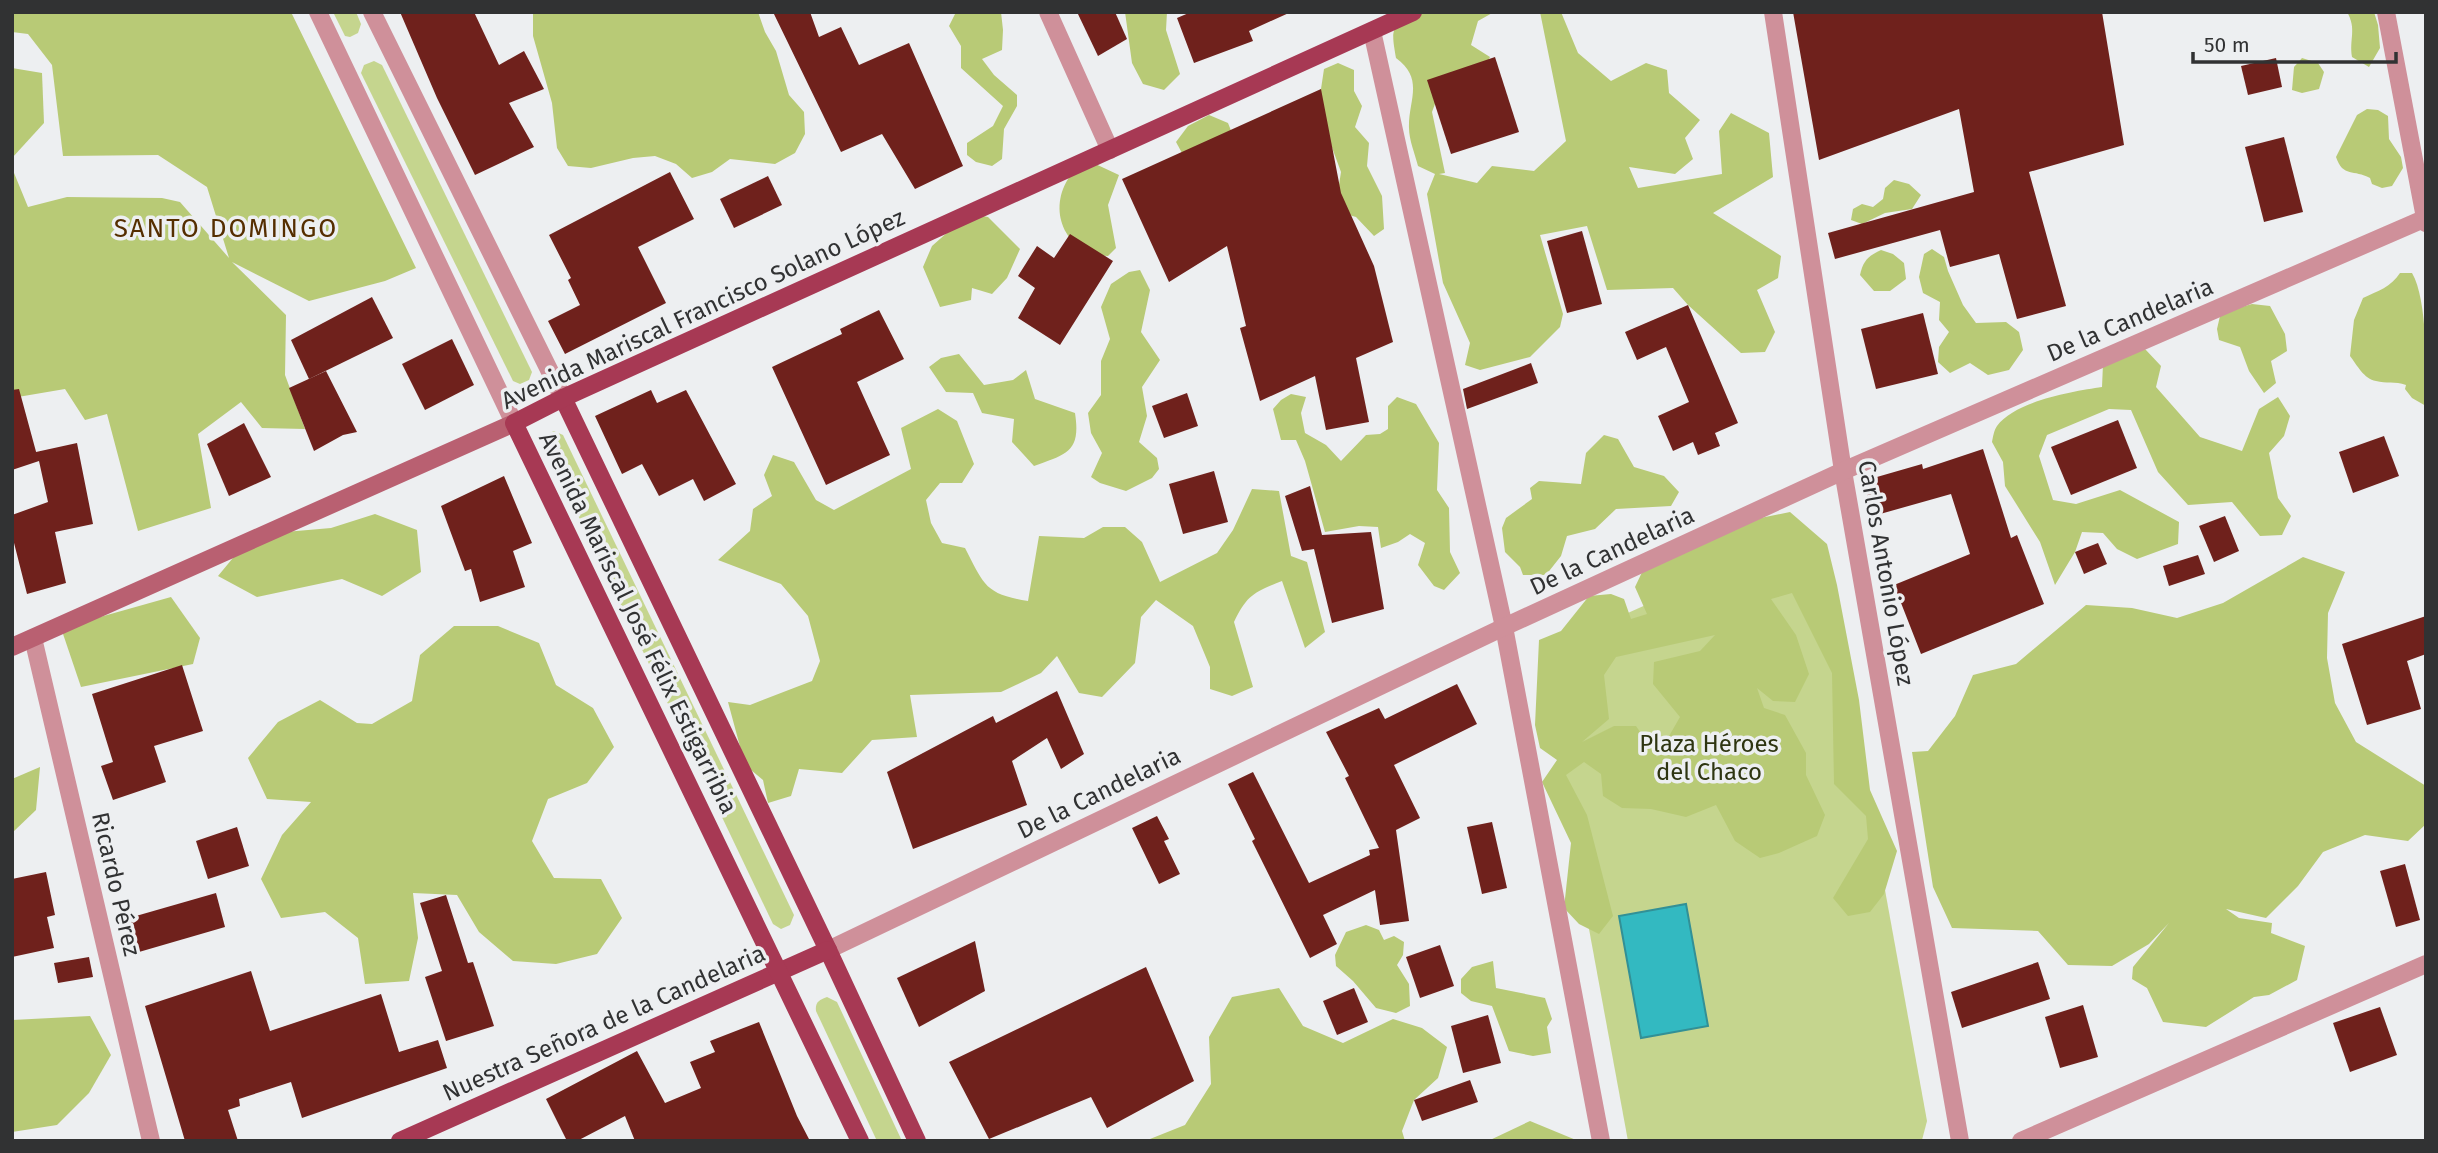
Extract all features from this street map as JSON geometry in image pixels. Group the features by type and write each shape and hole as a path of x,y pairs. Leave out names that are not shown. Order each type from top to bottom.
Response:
{"main road":[{"name":"Avenida Mariscal Francisco Solano López","path":"514,423 563,398 1413,12"},
{"path":"563,398 917,1141"},
{"name":"Avenida Mariscal José Félix Estigarribia","path":"514,423 860,1141"},
{"name":"Nuestra Señora de la Candelaria","path":"400,1141 828,950"}],"street":[{"name":"Avenida Mariscal José Félix Estigarribia","path":"318,12 514,423"},
{"name":"Avenida Mariscal José Félix Estigarribia","path":"372,12 563,398"},
{"path":"1048,12 1110,150"},
{"name":"Carlos Antonio López","path":"1773,12 1843,471 1960,1141"},
{"path":"2386,12 2425,220"},
{"path":"1372,31 1504,627 1601,1141"},
{"name":"De la Candelaria","path":"828,950 1504,627 1843,471 2425,220"},
{"name":"Avenida Mariscal Francisco Solano López","path":"12,648 514,423"},
{"name":"Ricardo Pérez","path":"33,638 150,1141"},
{"path":"2021,1141 2426,964"}],"green space":[{"path":"12,12 291,12 416,268 385,281 309,301 232,262 286,315 285,375 305,429 262,428 241,402 198,434 211,508 138,531 107,414 85,420 65,389 12,398 12,168 28,207 67,197 162,198 180,202 229,258 207,187 158,155 63,156 52,65 28,34 12,32"},
{"path":"333,12 356,12 361,24 358,33 345,36"},
{"path":"533,12 758,12 776,51 789,95 804,112 805,134 795,153 775,164 730,159 712,172 692,178 676,164 655,156 591,168 568,166 557,148 552,103 533,36"},
{"path":"956,12 1001,12 1002,50 982,59 994,75 1017,95 1017,106 1004,129 1002,159 992,166 976,162 967,155 967,143 993,126 1003,106 961,68 961,46 949,26"},
{"path":"1125,12 1167,12 1166,30 1180,74 1164,90 1143,84 1132,63"},
{"path":"1418,12 1494,12 1478,21 1471,45 1490,57 1485,67 1439,93 1432,112 1445,173 1439,174 1477,183 1492,166 1534,171 1566,141 1540,12 1561,12 1578,53 1611,81 1646,63 1667,70 1669,93 1700,120 1685,138 1693,159 1675,174 1629,167 1638,188 1722,174 1719,131 1731,113 1769,133 1773,177 1713,213 1781,256 1778,278 1757,290 1775,332 1765,352 1741,353 1673,288 1607,290 1587,226 1540,235 1563,314 1560,327 1530,357 1480,370 1465,365 1470,343 1443,283 1427,194 1435,174 1418,166 1409,133 1413,82 1405,66 1396,58 1394,48 1393,34 1397,25"},
{"path":"2347,12 2374,12 2380,48 2369,67 2352,57 2352,29"},
{"path":"2302,58 2318,63 2324,72 2319,89 2302,93 2292,90 2294,67"},
{"path":"374,61 382,65 532,372 529,380 520,384 513,381 361,73 364,65"},
{"path":"1338,63 1354,70 1354,91 1362,106 1355,127 1369,143 1367,166 1382,196 1384,229 1374,236 1356,217 1335,211 1341,172 1330,142 1309,104 1321,89 1324,69"},
{"path":"12,68 42,73 44,123 12,158"},
{"path":"2367,109 2378,110 2388,116 2389,139 2401,157 2403,168 2392,186 2382,188 2372,184 2370,178 2342,168 2336,157 2357,115"},
{"path":"1209,115 1228,123 1249,176 1206,197 1176,142 1188,126"},
{"path":"1089,161 1119,175 1108,205 1116,248 1108,256 1094,254 1072,240 1061,218 1062,192 1068,179"},
{"path":"1894,180 1909,184 1921,195 1912,209 1885,213 1862,224 1851,220 1853,209 1862,204 1873,207 1883,199 1885,188"},
{"path":"966,216 988,217 1020,249 1007,278 992,294 972,288 971,300 940,307 923,267 932,246"},
{"path":"1932,249 1944,257 1963,305 1976,323 2006,322 2019,332 2023,350 2009,370 1988,375 1970,363 1950,373 1938,362 1939,347 1949,332 1939,320 1940,302 1923,293 1919,277 1924,254"},
{"path":"1881,250 1893,254 1904,263 1906,279 1890,291 1874,291 1860,275 1867,260"},
{"path":"1140,270 1150,290 1141,332 1160,360 1142,387 1147,416 1139,442 1157,458 1159,469 1152,478 1126,491 1100,483 1091,477 1102,453 1091,433 1088,413 1101,395 1101,361 1110,339 1101,307 1111,284 1129,272"},
{"path":"2400,273 2412,273 2421,300 2425,337 2426,406 2412,398 2405,389 2406,385 2368,378 2350,356 2354,320 2363,298 2388,285"},
{"path":"2252,304 2270,306 2285,334 2287,351 2271,361 2276,383 2264,393 2249,371 2240,347 2219,340 2217,329 2220,316"},
{"path":"2145,349 2161,366 2156,387 2200,437 2242,451 2259,409 2278,397 2290,416 2284,436 2269,453 2278,498 2291,516 2282,535 2260,536 2232,502 2188,505 2158,472 2131,410 2109,409 2047,435 2039,456 2053,500 2076,504 2120,490 2179,522 2178,544 2137,559 2117,549 2103,533 2082,532 2075,552 2055,585 2040,542 2005,486 2003,462 1992,442 1995,429 2006,417 2031,404 2102,387 2103,364"},
{"path":"959,354 984,385 1013,380 1026,370 1035,399 1075,413 1076,436 1069,450 1034,466 1012,442 1014,419 982,413 973,393 946,392 929,367 941,358"},
{"path":"1291,394 1306,397 1301,413 1305,433 1326,445 1341,461 1366,435 1380,434 1388,429 1388,406 1397,397 1416,404 1439,443 1437,490 1449,508 1450,552 1460,573 1444,590 1434,586 1418,565 1425,543 1410,534 1381,548 1378,527 1359,526 1325,532 1305,461 1296,440 1281,440 1273,409"},
{"path":"938,409 957,421 974,464 962,483 940,483 926,500 931,523 942,543 965,548 982,579 994,591 1028,601 1039,536 1084,538 1103,527 1125,527 1142,542 1160,582 1217,553 1233,530 1252,489 1279,491 1291,556 1307,562 1325,632 1305,648 1282,581 1252,596 1234,622 1253,687 1232,696 1210,689 1210,667 1193,626 1156,600 1141,617 1135,663 1102,697 1079,693 1057,656 1041,673 1001,692 910,695 917,737 872,740 842,773 799,769 791,796 768,803 763,780 745,765 728,702 750,705 812,681 820,661 808,616 781,584 718,560 750,531 753,509 772,496 764,475 773,455 794,462 816,500 834,510 911,469 901,428"},
{"path":"554,431 563,435 794,915 790,925 781,929 773,924 544,444 545,435"},
{"path":"1604,435 1618,439 1634,467 1664,476 1679,492 1671,506 1616,509 1595,529 1567,536 1561,556 1546,575 1523,575 1520,567 1505,552 1502,528 1506,518 1532,499 1530,488 1539,481 1581,484 1586,453"},
{"path":"1790,512 1827,544 1859,700 1870,790 1897,851 1884,894 1870,912 1848,916 1833,898 1868,839 1866,816 1834,784 1832,673 1792,593 1771,599 1796,635 1809,674 1795,702 1773,701 1757,688 1764,708 1785,715 1806,753 1806,775 1825,815 1817,836 1779,853 1760,858 1735,841 1716,805 1686,817 1651,809 1622,808 1603,796 1601,774 1584,762 1566,775 1587,815 1613,916 1599,934 1579,924 1564,908 1571,843 1542,782 1557,760 1540,748 1535,725 1539,640 1561,631 1589,596 1611,594 1624,599 1631,619 1647,614 1635,587 1645,566 1736,523","holes":["1715,635 1700,651 1654,662 1653,684 1680,717 1657,757 1636,726 1614,726 1582,742 1609,719 1604,675 1616,657"]},
{"path":"375,514 417,530 421,572 382,596 342,579 257,597 218,576 242,547 285,532 331,528"},
{"name":"Plaza Héroes del Chaco","path":"1807,533 1823,549 1927,1121 1922,1140 1628,1141 1541,668 1554,646"},
{"path":"2303,557 2345,572 2328,613 2327,658 2335,703 2356,742 2426,786 2426,824 2408,841 2365,835 2323,852 2298,886 2266,918 2226,909 2239,918 2272,923 2271,933 2305,946 2297,980 2269,995 2254,997 2206,1027 2163,1022 2147,988 2132,979 2133,967 2169,923 2149,944 2112,966 2068,965 2038,931 1952,928 1933,887 1912,752 1928,751 1955,716 1973,675 2016,664 2086,605 2132,608 2177,618 2223,603"},
{"path":"171,597 200,638 193,664 81,687 61,628"},
{"path":"454,626 498,626 539,643 556,685 593,708 614,747 587,783 548,799 532,841 554,878 601,879 622,918 597,954 556,964 513,961 479,932 457,895 413,893 418,938 409,981 365,984 358,938 325,912 281,918 261,879 282,835 311,802 267,799 248,758 278,722 320,700 357,723 372,724 412,701 420,655"},
{"path":"40,767 36,810 12,833 12,779"},
{"path":"1366,925 1379,930 1384,940 1394,936 1404,942 1403,955 1397,965 1409,984 1410,1006 1396,1013 1376,1008 1336,966 1335,955 1346,932"},
{"path":"1493,961 1496,988 1545,998 1552,1019 1547,1027 1551,1053 1533,1056 1509,1051 1492,1006 1471,1001 1461,993 1461,979 1472,967"},
{"path":"1279,988 1303,1026 1343,1043 1393,1019 1422,1028 1447,1047 1438,1078 1414,1100 1402,1131 1405,1141 1145,1141 1185,1125 1211,1084 1209,1037 1232,997"},
{"path":"827,997 837,1002 902,1141 877,1141 816,1011 818,1002"},
{"path":"90,1016 111,1055 89,1093 57,1125 12,1132 12,1020"},
{"path":"1530,1121 1576,1140 1577,1141 1488,1141"}],"water":[{"path":"1686,904 1708,1026 1641,1038 1619,916"}],"building":[{"path":"400,12 474,12 499,65 524,51 544,89 509,103 534,147 475,175 437,98"},
{"path":"773,12 810,12 819,37 841,27 859,65 909,43 963,166 915,189 882,134 841,152"},
{"path":"1077,12 1115,12 1127,39 1098,56"},
{"path":"1191,12 1291,12 1249,31 1253,41 1194,63 1177,18"},
{"path":"1793,12 2102,12 2124,145 2029,172 2066,306 2017,319 1999,254 1950,267 1940,230 1835,259 1828,233 1974,192 1959,109 1819,160"},
{"path":"1495,57 1519,132 1451,154 1427,80"},
{"path":"2276,58 2282,87 2248,95 2241,66"},
{"path":"1321,89 1341,193 1374,266 1393,342 1356,358 1369,422 1326,430 1315,376 1260,401 1240,328 1246,326 1227,246 1169,282 1122,179"},
{"path":"2284,137 2303,212 2264,222 2245,147"},
{"path":"670,172 694,219 638,247 666,303 565,354 548,321 580,305 568,280 571,278 549,235"},
{"path":"768,176 782,205 734,228 720,199"},
{"path":"1582,231 1602,304 1567,313 1547,241"},
{"path":"1070,234 1113,261 1060,345 1018,318 1035,288 1018,276 1037,246 1054,258"},
{"path":"372,297 393,338 309,379 291,340"},
{"path":"1688,305 1738,423 1715,433 1720,446 1698,455 1693,442 1673,451 1658,416 1689,402 1666,347 1637,360 1625,332"},
{"path":"879,310 904,359 857,382 890,455 826,485 772,367 842,334 840,329"},
{"path":"1923,313 1938,374 1876,389 1861,329"},
{"path":"452,339 474,385 425,410 402,364"},
{"path":"1531,363 1538,383 1467,409 1463,389"},
{"path":"326,371 357,432 343,435 314,451 289,388"},
{"path":"19,389 36,452 77,443 93,524 55,532 66,583 27,594 12,535 12,515 48,502 39,461 12,470 12,390"},
{"path":"651,390 657,403 686,390 736,484 704,501 693,479 659,496 642,464 622,474 595,416"},
{"path":"1187,393 1198,426 1164,438 1152,406"},
{"path":"2118,420 2137,468 2071,495 2051,447"},
{"path":"244,423 271,477 229,496 207,444"},
{"path":"2384,436 2399,476 2353,493 2339,452"},
{"path":"1983,449 2011,538 2017,535 2044,604 1921,654 1894,585 1970,554 1951,494 1873,516 1863,481 1922,464 1923,469"},
{"path":"1214,471 1228,522 1183,534 1169,484"},
{"path":"504,476 532,543 513,551 525,587 480,602 471,569 465,571 441,506"},
{"path":"1310,486 1322,535 1371,532 1384,609 1332,623 1314,549 1302,551 1285,496"},
{"path":"2225,516 2239,551 2214,562 2199,526"},
{"path":"2098,543 2107,564 2084,574 2075,552"},
{"path":"2198,555 2205,574 2169,586 2163,566"},
{"path":"2426,616 2426,654 2407,661 2421,709 2367,725 2342,644"},
{"path":"182,665 203,731 154,746 166,782 113,800 101,766 113,762 92,694"},
{"path":"1457,684 1477,724 1394,765 1420,818 1396,830 1409,921 1380,925 1375,890 1323,915 1337,944 1310,958 1252,841 1255,839 1228,784 1253,772 1309,883 1370,855 1369,850 1379,848 1345,778 1349,776 1326,732 1379,708 1385,719"},
{"path":"1057,691 1084,754 1061,769 1047,738 1012,761 1027,805 913,849 887,772 993,716 996,723"},
{"path":"1157,816 1169,839 1164,841 1180,874 1159,884 1132,828"},
{"path":"1492,822 1507,888 1482,894 1467,827"},
{"path":"237,827 249,866 208,879 196,841"},
{"path":"2405,864 2420,920 2396,927 2380,871"},
{"path":"46,872 55,915 47,917 54,948 12,957 12,879"},
{"path":"216,893 225,927 139,952 129,918"},
{"path":"446,895 468,963 473,962 494,1026 446,1041 425,977 442,971 420,903"},
{"path":"975,941 985,991 919,1027 897,978"},
{"path":"1440,945 1454,986 1420,998 1406,957"},
{"path":"89,957 93,977 58,983 54,963"},
{"path":"2038,962 2050,999 1962,1028 1951,992"},
{"path":"1146,967 1194,1081 1107,1128 1091,1097 989,1139 949,1062"},
{"path":"251,971 270,1031 381,994 399,1052 438,1040 447,1068 302,1118 291,1082 239,1099 240,1106 228,1110 238,1141 185,1141 145,1006"},
{"path":"1354,988 1368,1022 1337,1035 1323,1001"},
{"path":"2083,1005 2098,1057 2060,1068 2045,1017"},
{"path":"2380,1007 2397,1055 2350,1072 2333,1023"},
{"path":"1488,1015 1501,1063 1463,1073 1451,1026"},
{"path":"759,1022 797,1116 810,1141 635,1141 625,1116 577,1141 567,1141 546,1099 637,1051 665,1103 701,1088 690,1062 715,1052 710,1041"},
{"path":"1470,1080 1478,1102 1422,1121 1414,1100"}],"district":[{"name":"SANTO DOMINGO","path":"226,228"}]}
